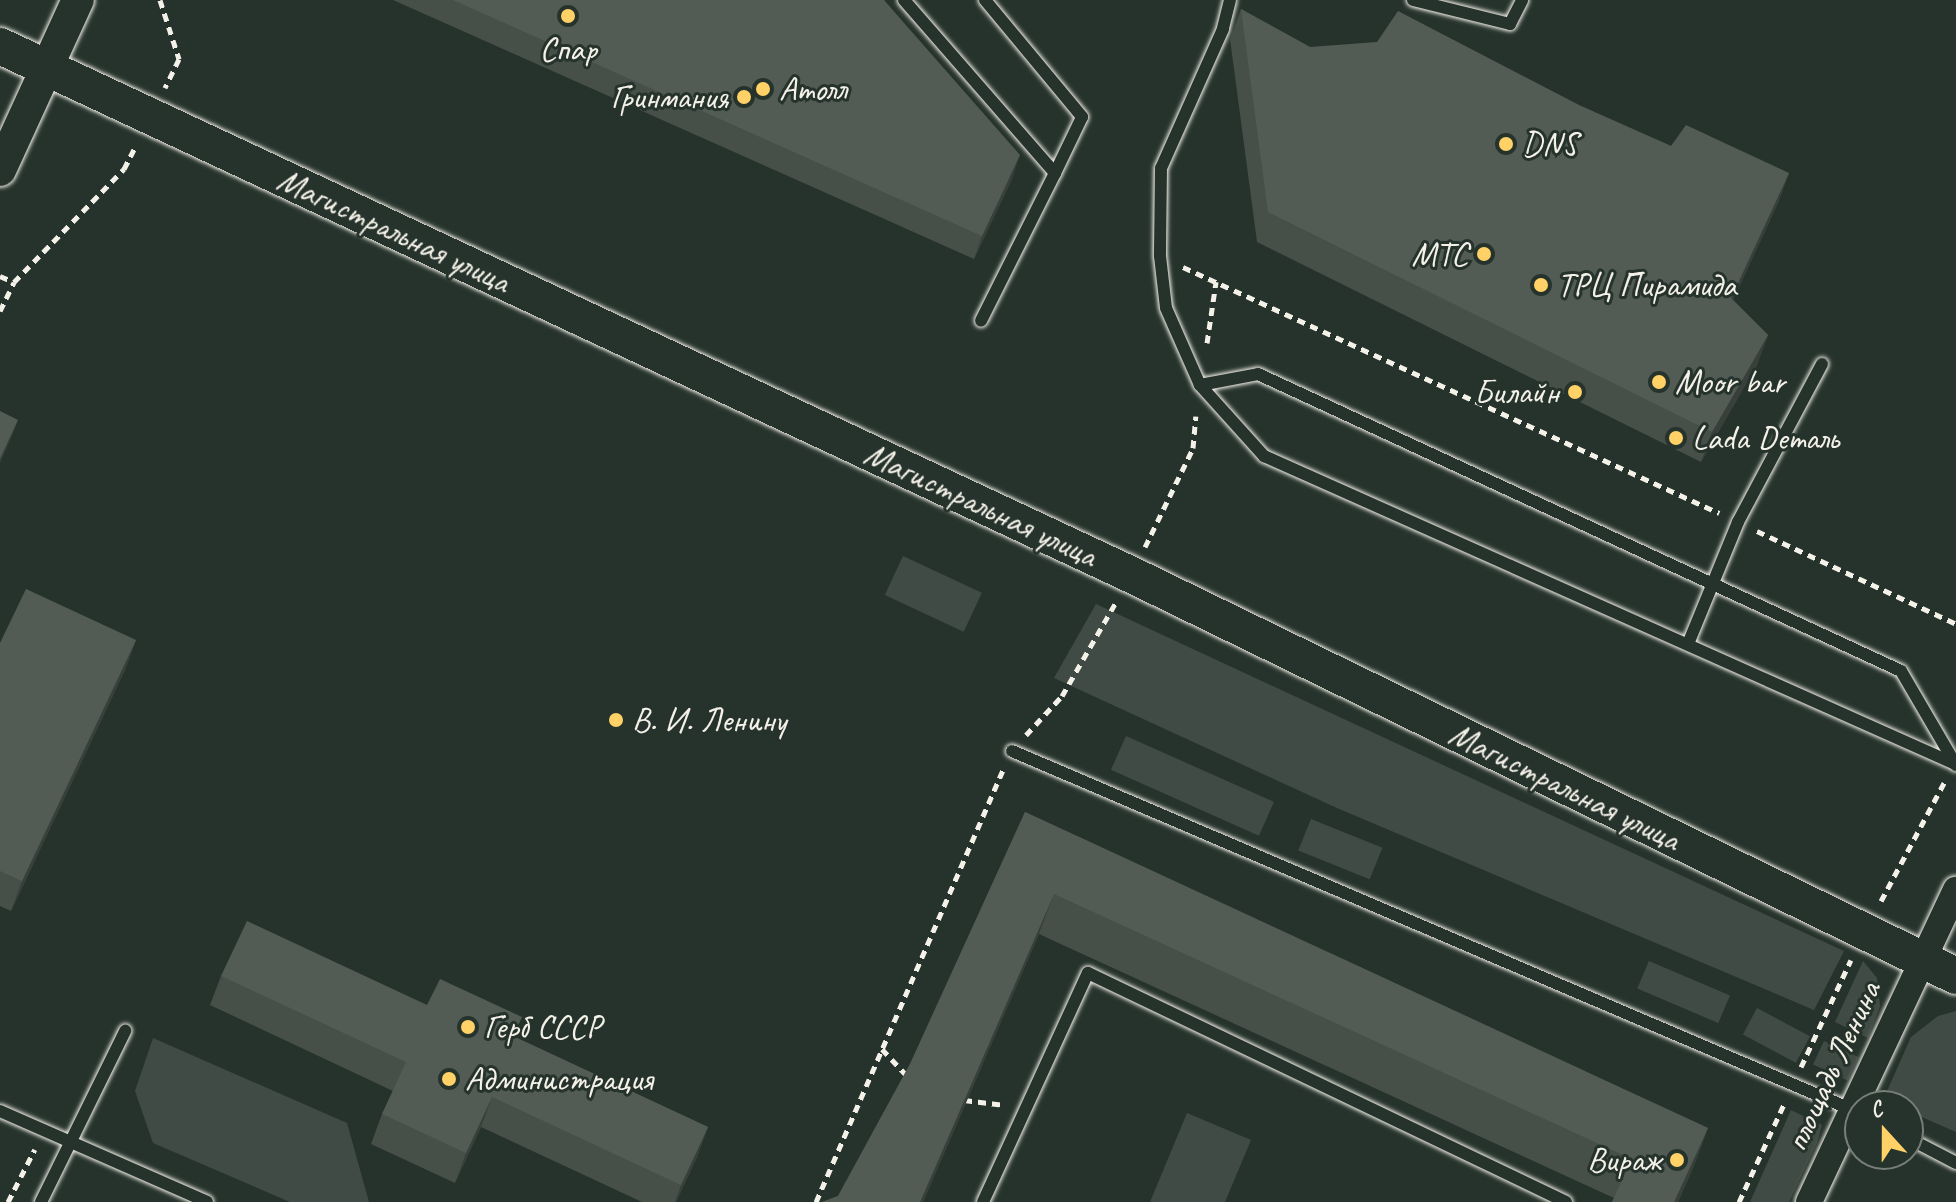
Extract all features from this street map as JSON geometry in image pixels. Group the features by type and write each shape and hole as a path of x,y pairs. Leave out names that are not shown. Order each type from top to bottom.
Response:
{"main road":[{"name":"Магистральная улица","path":"0,46 1132,575 1956,976"}],"street":[{"path":"0,170 78,0"},
{"name":"площадь Ленина","path":"1865,1090 1920,959 1956,890"},
{"name":"площадь Ленина","path":"1809,1202 1844,1135"}],"lane":[{"path":"904,0 1055,173"},
{"path":"981,321 1082,117 985,0"},
{"path":"1230,0 1223,29 1161,168 1160,256 1166,308 1200,385 1264,456 1955,764"},
{"path":"1413,0 1510,24 1522,0"},
{"path":"1688,644 1738,522 1822,364"},
{"path":"1200,385 1258,374 1901,671 1955,764"},
{"path":"1012,751 1844,1107"},
{"path":"983,1202 1088,973 1566,1202"},
{"path":"41,1202 125,1031"},
{"path":"0,1111 207,1202"},
{"path":"1924,1146 1956,1163"}],"path":[{"path":"0,311 14,282 124,169 179,59 160,0"},
{"path":"1160,256 1956,624"},
{"path":"0,276 14,282"},
{"path":"1864,932 1955,764"},
{"path":"882,1049 908,1077"},
{"path":"964,1100 1026,1108"},
{"path":"8,1202 45,1130"}],"shaded area":[{"path":"903,556 982,593 964,632 885,595"},
{"path":"1096,604 1844,951 1814,1010 1337,808 1054,678"},
{"path":"1126,736 1274,802 1259,836 1111,770"},
{"path":"1311,819 1382,848 1370,879 1298,851"},
{"path":"1649,961 1730,995 1718,1023 1637,989"},
{"path":"1863,961 1877,978 1880,1006 1868,1038 1835,1022"},
{"path":"1757,1008 1810,1036 1796,1063 1743,1034"},
{"path":"1956,1011 1956,1132 1924,1118 1924,1090 1887,1090 1911,1037 1938,1016"},
{"path":"153,1038 347,1123 369,1202 290,1202 153,1143 135,1091"},
{"path":"1824,1041 1858,1057 1847,1081 1813,1065"},
{"path":"1791,1110 1822,1125 1817,1143 1789,1202 1750,1202"},
{"path":"1187,1113 1251,1140 1225,1202 1150,1202"}],"building":[{"name":"Атолл","path":"453,0 884,0 1020,155 982,236"},
{"name":"ТРЦ Пирамида","path":"1241,9 1310,47 1377,42 1398,11 1581,106 1671,146 1686,125 1789,173 1731,298 1768,335 1712,432 1268,212"},
{"path":"0,411 18,420 0,459"},
{"path":"26,589 136,640 22,881 0,871 0,643"},
{"path":"1025,812 1708,1128 1674,1202 1612,1202 1632,1159 1054,894 920,1202 822,1202 838,1196 910,1064"},
{"path":"247,921 427,1005 440,979 522,1017 513,1036 708,1127 681,1185 492,1097 466,1153 382,1114 406,1062 221,976"}],"place":[{"name":"Спар","path":"568,16"},
{"name":"Атолл","path":"763,89"},
{"name":"Гринмания","path":"744,97"},
{"name":"DNS","path":"1506,144"},
{"name":"МТС","path":"1484,254"},
{"name":"ТРЦ Пирамида","path":"1541,285"},
{"name":"Moor bar","path":"1659,382"},
{"name":"Билайн","path":"1575,392"},
{"name":"Lada Dеталь","path":"1676,438"},
{"name":"В. И. Ленину","path":"616,720"},
{"name":"Герб СССР","path":"468,1027"},
{"name":"Администрация","path":"449,1079"},
{"name":"Вираж","path":"1677,1160"}]}
